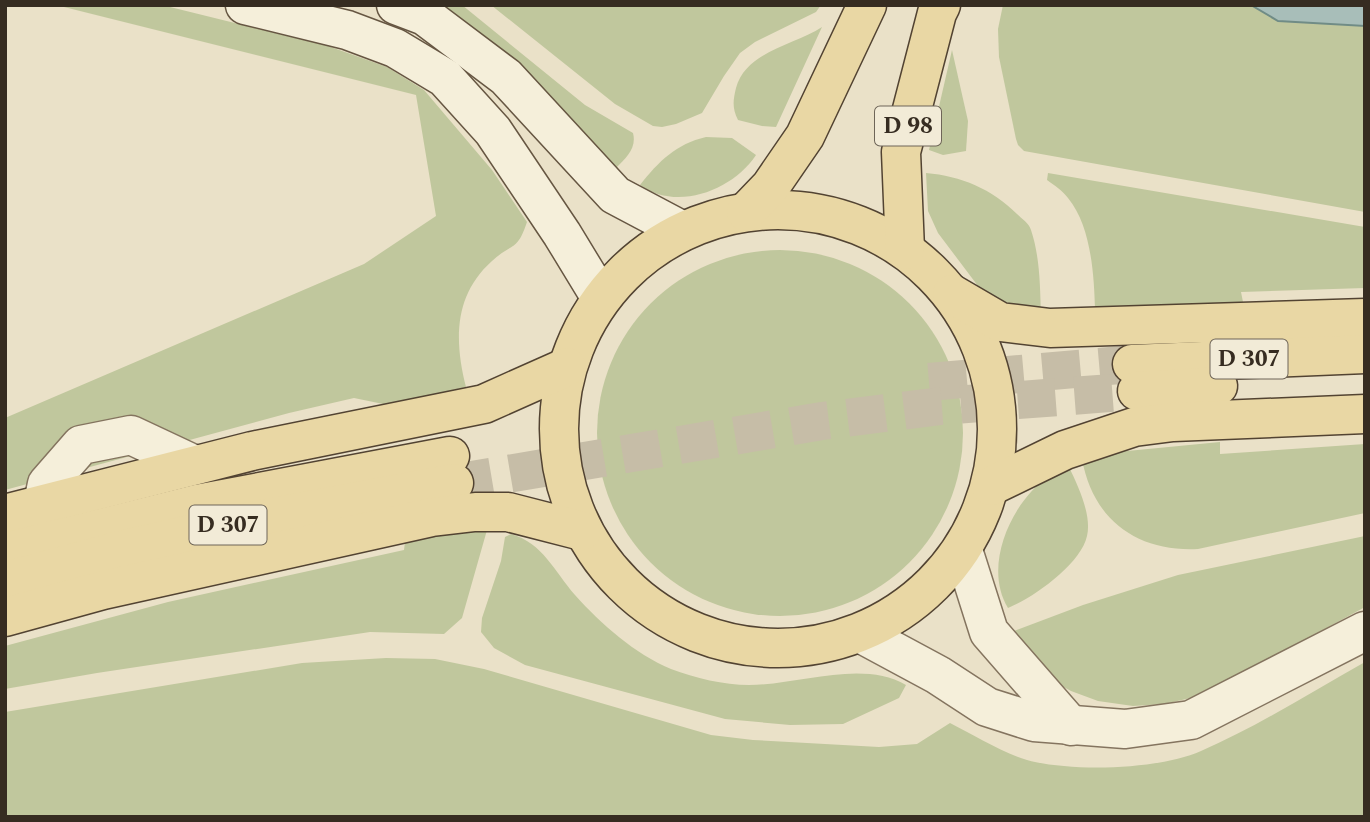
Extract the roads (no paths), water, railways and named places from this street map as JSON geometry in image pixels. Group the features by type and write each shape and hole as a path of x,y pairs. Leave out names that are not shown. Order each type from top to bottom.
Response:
{"main road":[{"path":"746,212 770,187 805,136 867,5"},
{"name":"D 98","path":"905,250 901,152 941,5"},
{"path":"802,211 856,223 905,250 930,270 952,294 985,353 998,419 991,486 979,519 963,550 918,599 860,634 816,646 770,649 724,642 680,627 641,602 608,570 582,531 563,478 557,422 567,367 581,331 601,298 625,271 652,249 683,231 713,219 746,212 802,211"},
{"path":"952,294 1000,321 1050,328 1365,318"},
{"name":"D 307","path":"1365,354 1134,377 1365,378"},
{"path":"5,514 195,465 484,404 567,367"},
{"path":"991,486 1065,450 1134,427 1197,421 1365,414"},
{"name":"D 307","path":"5,552 197,504 452,470 5,580"},
{"path":"5,617 103,590 432,517 475,512 508,512 582,531"}],"street":[{"path":"245,5 347,30 395,48 445,78 493,131 601,298"},
{"path":"396,5 425,16 506,77 615,195 683,231"},
{"path":"963,550 989,632 1071,726"},
{"path":"860,634 938,675 987,707 1034,722 1125,729 1191,720 1365,631"}],"water":[{"path":"1251,5 1365,5 1365,26 1278,21"}],"tunnel":[{"path":"929,382 1132,364"},
{"path":"454,483 822,421 941,406 1137,391"}]}
